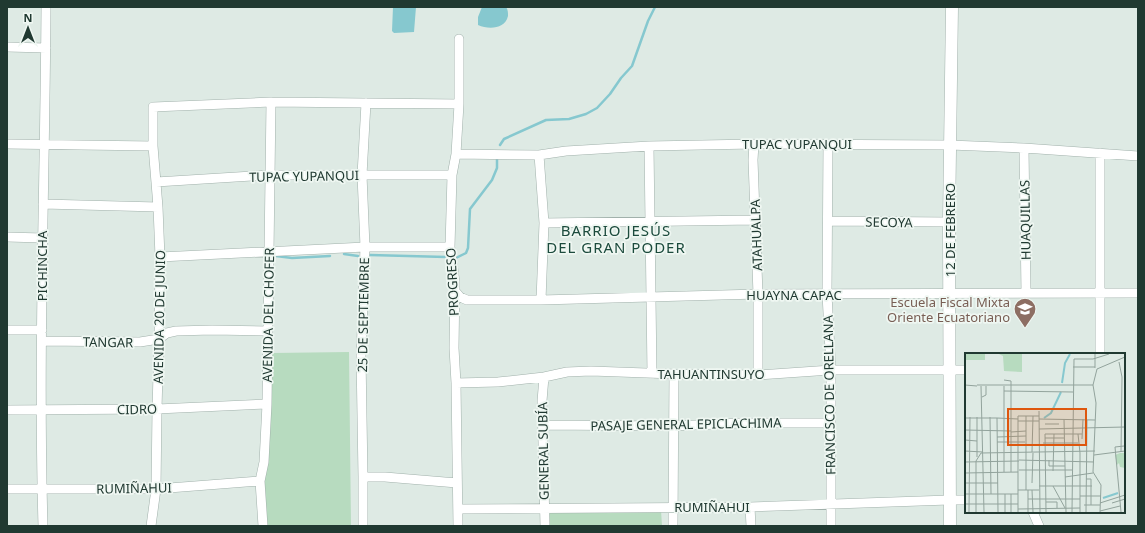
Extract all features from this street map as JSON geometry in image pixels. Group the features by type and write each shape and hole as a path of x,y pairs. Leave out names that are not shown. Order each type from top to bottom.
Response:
{"street":[{"name":"PICHINCHA","path":"43,526 42,238 45,144 46,7"},
{"name":"12 DE FEBRERO","path":"950,526 950,145 952,7"},
{"name":"PROGRESO","path":"458,526 454,290 453,266 450,247 452,175 456,154 459,104 459,39"},
{"path":"7,47 46,48"},
{"path":"271,102 459,104"},
{"name":"AVENIDA 20 DE JUNIO","path":"151,526 156,489 160,257 153,146 153,107 271,102"},
{"name":"AVENIDA DEL CHOFER","path":"263,526 260,481 264,462 267,404 271,102"},
{"name":"25 DE SEPTIEMBRE","path":"362,526 363,476 361,356 365,247 362,175 366,103"},
{"path":"7,144 153,146"},
{"name":"ATAHUALPA","path":"754,144 753,160 758,294 758,375"},
{"name":"TUPAC YUPANQUI","path":"456,154 539,155 566,151 649,146 828,144 950,145 1024,148 1138,156"},
{"name":"FRANCISCO DE ORELLANA","path":"828,144 827,294 831,370 830,423 832,526"},
{"path":"649,146 652,374"},
{"name":"HUAQUILLAS","path":"1024,148 1026,293"},
{"path":"1100,153 1100,353"},
{"path":"539,155 544,224 541,300"},
{"name":"TUPAC YUPANQUI","path":"156,182 270,175 452,175"},
{"path":"43,204 158,207"},
{"path":"544,224 755,220"},
{"name":"SECOYA","path":"828,221 950,222"},
{"path":"7,237 42,238"},
{"path":"160,257 269,250 365,247 450,247"},
{"path":"454,290 460,297 467,300 459,306 454,314"},
{"name":"HUAYNA CAPAC","path":"467,300 541,300 758,294 1138,293"},
{"path":"7,330 42,330"},
{"name":"TANGAR","path":"42,341 140,342 159,339 167,333 176,331 268,331"},
{"name":"TAHUANTINSUYO","path":"456,383 498,382 544,377 567,372 591,371 652,374 758,375 831,370 965,370"},
{"path":"673,526 674,374"},
{"name":"GENERAL SUBÍA","path":"544,377 542,401 544,526"},
{"name":"CIDRO","path":"7,410 157,409 267,404"},
{"name":"PASAJE GENERAL EPICLACHIMA","path":"543,425 673,426 741,423 830,423"},
{"path":"363,476 458,483"},
{"name":"RUMIÑAHUI","path":"7,489 156,489 260,481"},
{"name":"RUMIÑAHUI","path":"458,509 750,507 965,500"},
{"path":"750,507 751,526"},
{"path":"1033,513 1039,526"}],"green space":[{"path":"349,352 351,526 263,526 261,475 267,462 272,353"},
{"path":"661,510 662,526 546,526 545,511"}],"water":[{"path":"393,7 416,7 414,32 394,33 392,31"},
{"path":"482,7 506,7 508,10 508,16 504,24 492,28 478,25 478,17"}],"waterway":[{"path":"500,145 504,139 546,120 569,119 586,114 597,108 632,66 648,21 655,7"},
{"path":"456,258 466,253 468,248 470,209 492,180 497,168 497,159"},
{"path":"344,254 358,256"},
{"path":"370,255 446,257"},
{"path":"276,256 292,258 330,256"}],"place":[{"name":"Escuela Fiscal Mixta Oriente Ecuatoriano","path":"1025,328"}],"district":[{"name":"BARRIO JESÚS DEL GRAN PODER","path":"616,238"}]}
